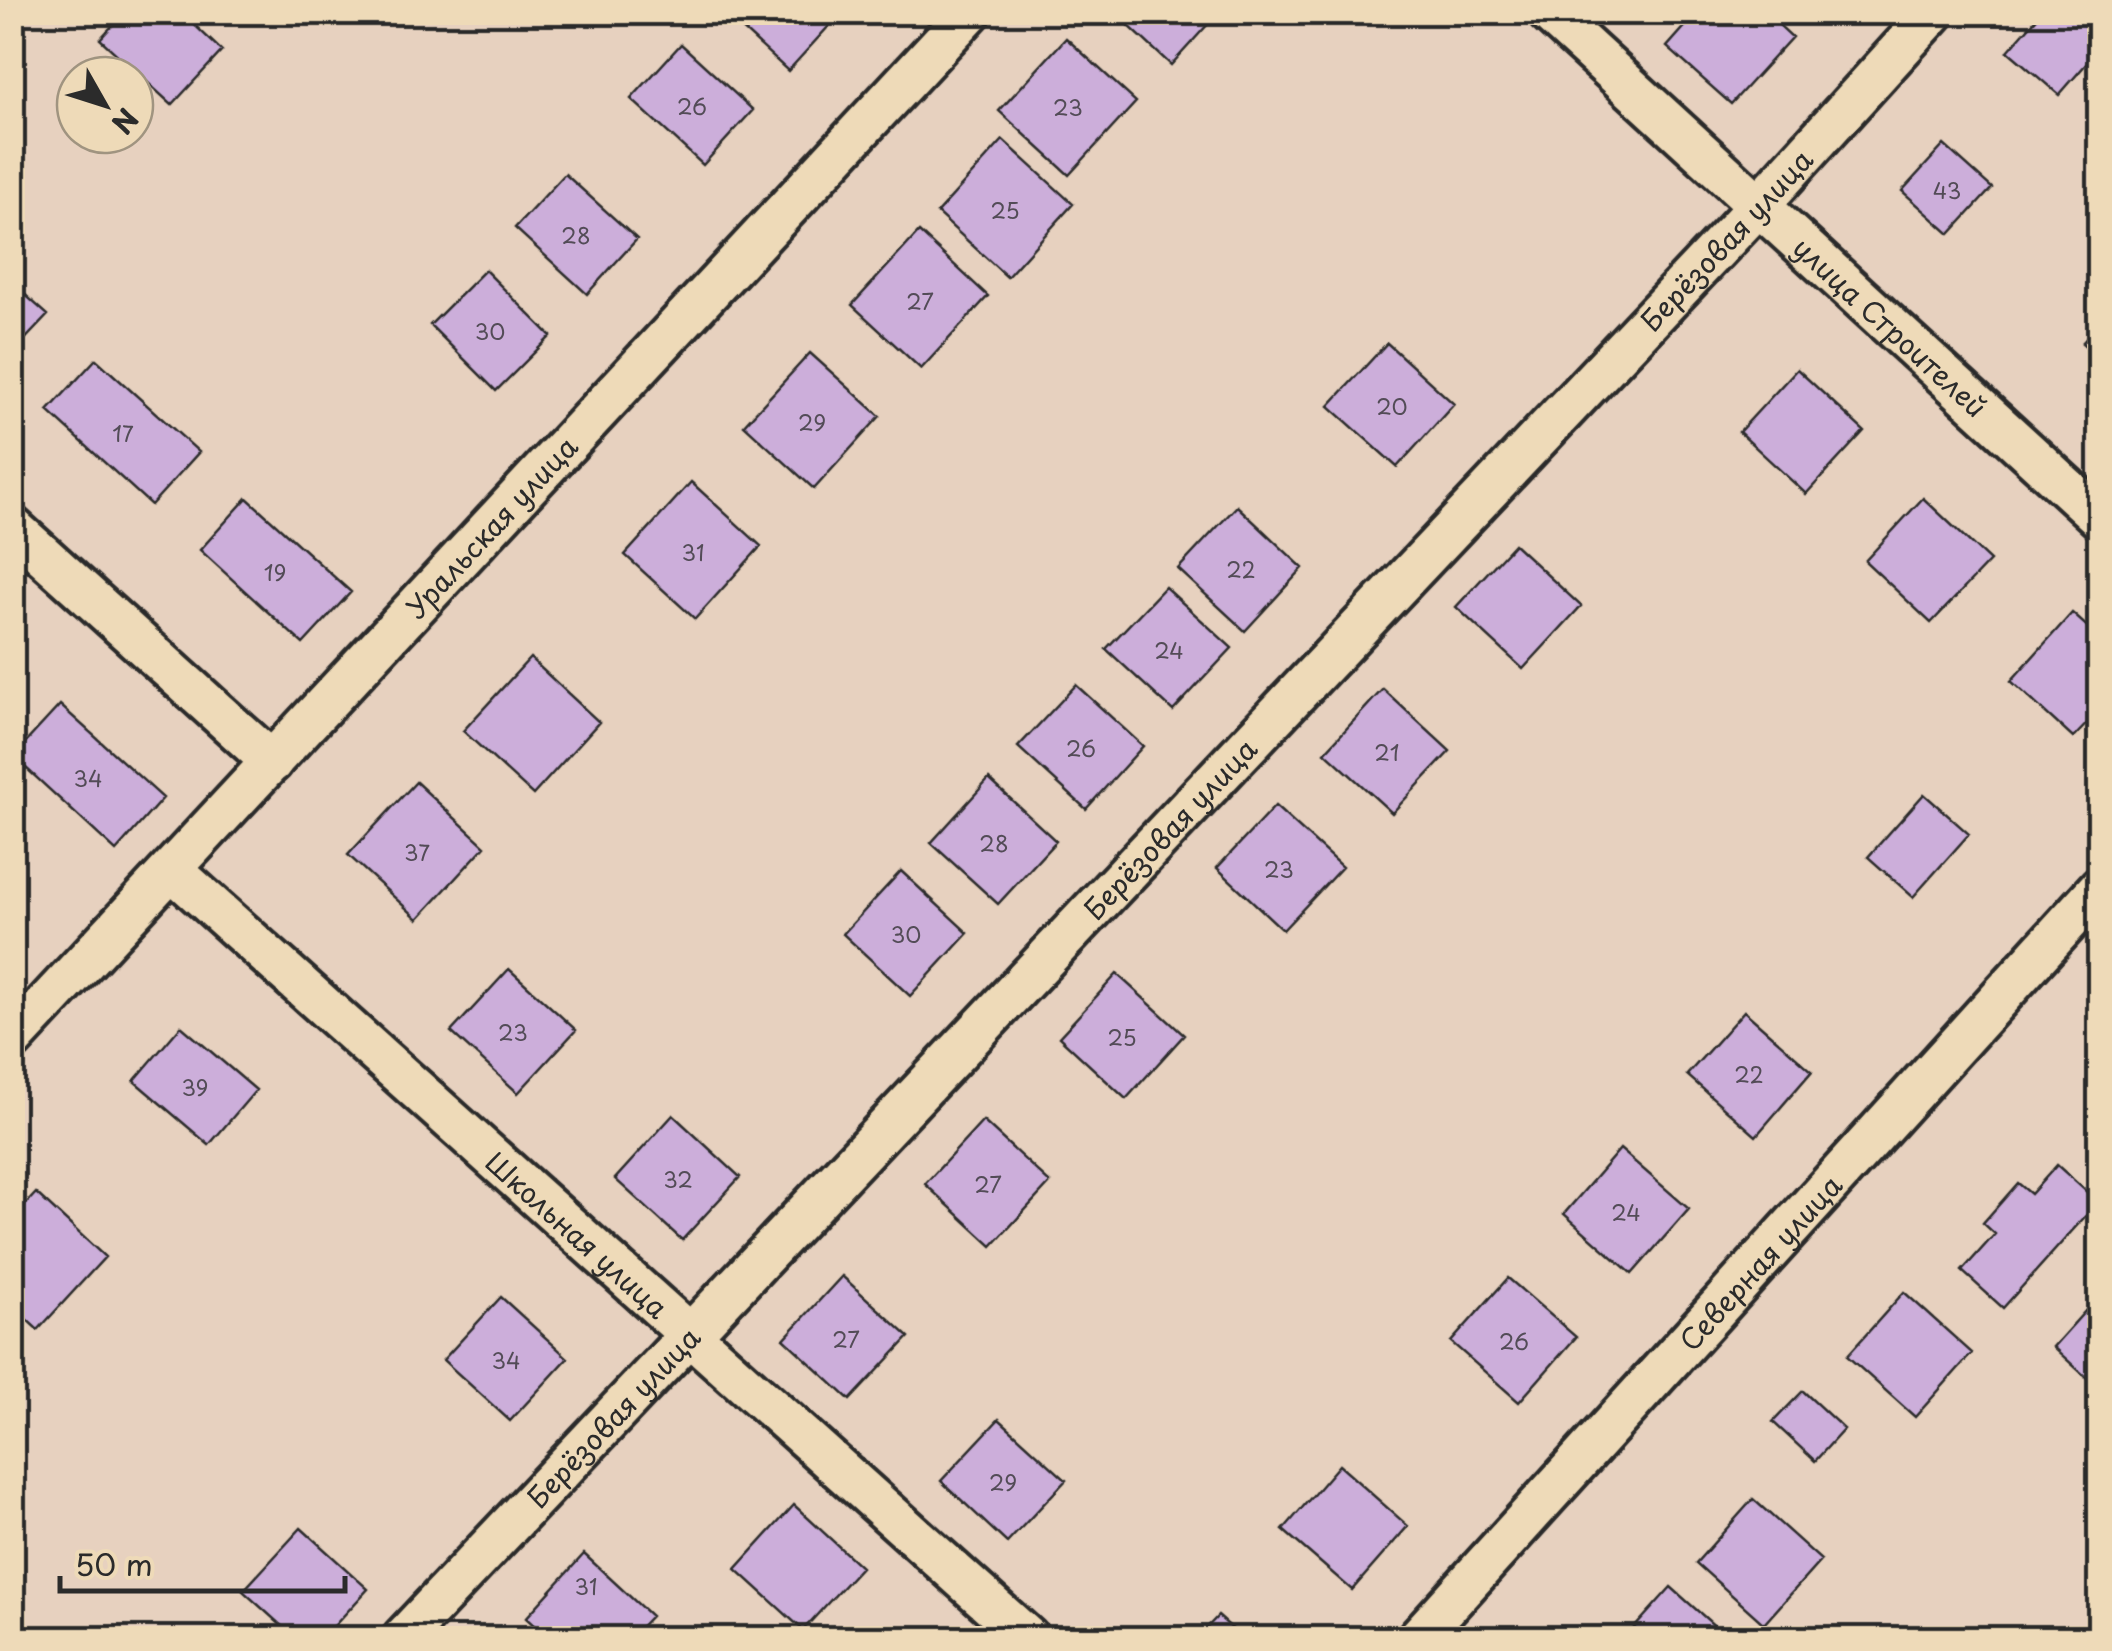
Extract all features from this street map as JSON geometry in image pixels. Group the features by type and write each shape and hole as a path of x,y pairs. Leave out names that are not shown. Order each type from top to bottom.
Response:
{"street":[{"name":"Уральская улица","path":"12,1040 970,12"},
{"name":"улица Строителей","path":"1548,12 2100,518"},
{"name":"Берёзовая улица","path":"403,1638 1759,205 1934,12"},
{"path":"12,527 272,762"},
{"name":"Школьная улица","path":"172,870 1028,1638"},
{"name":"Северная улица","path":"1418,1638 2100,886"}],"building":[{"path":"125,12 181,12 222,51 172,105 155,89 155,55 117,55 100,39"},
{"path":"724,12 834,12 838,16 788,71"},
{"path":"1114,12 1219,12 1171,65"},
{"path":"1698,12 1765,12 1792,37 1731,104 1667,47"},
{"path":"2042,12 2100,12 2100,48 2059,95 2008,51"},
{"path":"1066,38 1136,102 1069,175 999,111"},
{"path":"681,44 753,110 703,165 631,99"},
{"path":"1003,140 1073,204 1007,277 937,213"},
{"path":"1944,145 1992,188 1950,234 1902,191"},
{"path":"565,174 637,239 587,294 515,228"},
{"path":"919,232 988,296 921,369 852,305"},
{"path":"485,270 551,336 496,391 430,325"},
{"path":"12,283 48,315 12,353"},
{"path":"2100,324 2100,359 2082,343"},
{"path":"1387,343 1454,404 1397,467 1329,406"},
{"path":"810,353 880,416 814,489 744,425"},
{"path":"96,359 199,452 151,505 48,411"},
{"path":"1797,369 1864,431 1806,494 1739,432"},
{"path":"691,482 761,546 695,619 625,555"},
{"path":"247,498 351,592 303,644 200,550"},
{"path":"1923,498 1990,561 1931,623 1865,561"},
{"path":"1237,506 1303,568 1245,631 1178,569"},
{"path":"1514,544 1581,606 1523,669 1456,607"},
{"path":"1165,587 1232,648 1173,711 1106,649"},
{"path":"2072,613 2100,638 2100,710 2073,738 2011,681"},
{"path":"530,658 599,722 533,795 463,731"},
{"path":"1076,685 1143,746 1086,809 1018,747"},
{"path":"1383,689 1450,751 1392,813 1325,752"},
{"path":"60,705 163,798 116,851 13,756"},
{"path":"989,779 1056,841 998,904 931,843"},
{"path":"416,782 485,846 418,919 348,855"},
{"path":"1924,794 1969,834 1913,897 1868,857"},
{"path":"1275,806 1342,867 1283,930 1217,868"},
{"path":"901,871 968,933 910,996 843,934"},
{"path":"509,969 576,1030 518,1093 451,1032"},
{"path":"1117,974 1184,1035 1126,1099 1059,1037"},
{"path":"1744,1011 1812,1071 1756,1136 1687,1075"},
{"path":"181,1026 256,1090 209,1145 134,1081"},
{"path":"673,1115 740,1177 682,1240 615,1179"},
{"path":"983,1121 1050,1183 992,1246 925,1184"},
{"path":"1620,1149 1689,1209 1632,1274 1564,1214"},
{"path":"2057,1165 2098,1202 2003,1308 1962,1271 1995,1234 1983,1223 2018,1183 2031,1194"},
{"path":"36,1193 105,1257 38,1330 12,1306 12,1219"},
{"path":"842,1276 909,1337 850,1400 784,1339"},
{"path":"1508,1278 1576,1337 1519,1402 1451,1342"},
{"path":"1904,1292 1972,1353 1915,1417 1847,1356"},
{"path":"501,1297 568,1358 510,1421 443,1360"},
{"path":"2096,1299 2100,1302 2100,1390 2053,1347"},
{"path":"1803,1391 1844,1429 1815,1461 1773,1422"},
{"path":"999,1419 1066,1480 1007,1543 941,1481"},
{"path":"1339,1465 1408,1526 1352,1590 1283,1530"},
{"path":"1753,1499 1821,1560 1764,1624 1696,1563"},
{"path":"794,1505 861,1567 803,1630 736,1569"},
{"path":"301,1528 368,1589 323,1638 295,1638 243,1591"},
{"path":"584,1554 651,1616 630,1638 548,1638 526,1618"},
{"path":"1671,1587 1728,1638 1625,1638"},
{"path":"1218,1616 1243,1638 1197,1638"}]}
